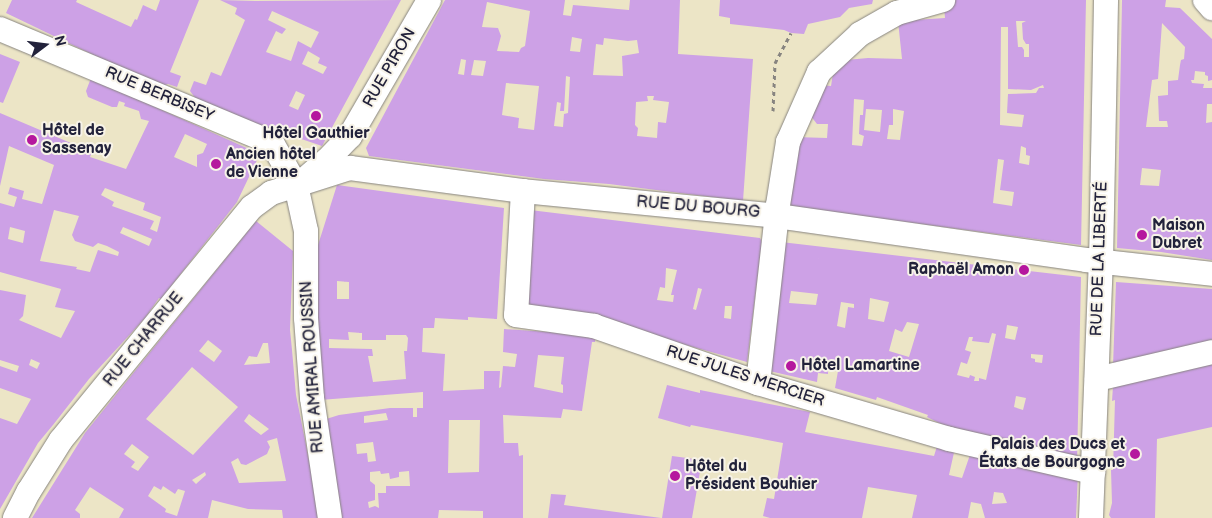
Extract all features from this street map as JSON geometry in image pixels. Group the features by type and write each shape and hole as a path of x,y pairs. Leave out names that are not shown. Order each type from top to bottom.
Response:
{"street":[{"name":"RUE PIRON","path":"296,186 327,160 350,136 429,0"},
{"path":"758,383 777,216 788,142 819,72 853,40 897,13 943,0"},
{"name":"RUE DE LA LIBERTÉ","path":"1090,518 1101,262 1106,0"},
{"path":"1205,0 1212,8"},
{"name":"RUE BERBISEY","path":"0,29 272,143 296,186"},
{"path":"350,136 350,168"},
{"name":"RUE DU BOURG","path":"296,186 350,168 523,192 777,216 1101,262 1212,274"},
{"name":"RUE CHARRUE","path":"15,518 29,490 60,440 252,207 271,193 296,186"},
{"name":"RUE AMIRAL ROUSSIN","path":"296,186 306,231 306,318 312,398 330,518"},
{"name":"RUE JULES MERCIER","path":"523,192 516,314 594,326 758,383 949,439 1092,472"},
{"path":"1096,379 1212,352"}],"path":[{"path":"788,142 771,135 775,63 791,33"}],"building":[{"path":"12,0 77,0 76,2 131,27 135,19 137,20 143,5 156,11 160,0 199,0 170,72 181,76 177,87 168,84 162,86 6,13"},
{"path":"220,0 401,0 322,146 245,120 196,99 190,91 194,81 206,85 211,72 221,76 245,20 235,14 237,8","holes":["272,11 319,32 311,48 298,41 291,61 266,52 276,31 282,34 286,29 268,20","308,51 320,58 318,63 327,67 323,74 302,64","296,91 305,95 298,110 289,106"]},
{"path":"445,0 565,0 563,15 571,16 573,5 629,10 630,0 680,0 678,54 753,59 743,201 609,184 544,179 369,156 366,148","holes":["487,2 530,11 525,46 519,52 497,51 501,36 498,28 482,27","572,37 582,39 580,52 570,51","604,38 628,41 637,40 639,53 622,56 623,76 593,75 596,44 603,45","461,59 466,60 464,75 458,74","474,60 486,61 483,76 471,75","566,76 570,77 568,113 564,114 563,127 554,126 557,102 561,103 560,111 564,111","506,83 539,86 534,130 518,128 519,118 502,115","647,96 654,96 653,100 669,102 666,123 658,122 657,138 637,136 638,128 635,125 636,102 648,101"]},
{"path":"720,0 873,0 872,4 849,8 840,17 808,24 804,34 730,24 730,18 719,16"},
{"path":"953,0 1086,0 1081,245 790,207 788,204 795,137 827,138 828,124 817,124 810,115 820,85 831,86 835,61 868,58 902,59 898,21 945,18 944,6","holes":["1016,21 1026,21 1022,23 1023,39 1026,44 1029,44 1029,57 1024,57 1024,50 1022,47 1018,47","1001,27 1008,27 1008,89 1031,90 1043,85 1044,88 1039,88 1036,93 1008,94 1007,113 1024,115 1022,127 1000,125","854,99 864,100 863,115 860,115 859,134 864,136 862,146 852,145","866,109 882,110 880,132 864,130","893,109 904,111 900,140 887,139 889,125 893,125","1021,146 1026,148 1026,155 1030,156 1029,165 1019,163","998,159 1004,160 1000,190 1014,192 1012,206 993,203"]},
{"path":"1122,0 1166,0 1165,7 1180,8 1212,39 1212,80 1208,81 1208,76 1205,75 1205,72 1195,71 1194,80 1191,80 1192,83 1204,84 1203,88 1212,88 1212,104 1207,104 1206,123 1212,122 1212,260 1161,252 1117,248","holes":["1162,23 1185,47 1184,59 1181,60 1178,80 1168,81 1168,95 1158,96 1159,121 1167,121 1168,127 1146,127 1152,80 1158,79","1142,168 1161,170 1159,186 1140,185"]},
{"path":"0,54 20,62 3,103 0,102"},
{"path":"91,78 260,154 237,202 161,299 159,298 145,318 89,379 38,443 0,509 0,418 17,424 31,399 0,388 0,366 17,372 19,366 0,360 0,290 26,295 23,316 19,320 61,338 75,311 55,307 61,289 0,272 0,203 14,207 17,197 8,194 10,187 24,191 22,199 42,204 54,165 9,146 0,186 0,113 92,152 90,157 126,169 149,121 141,119 139,111 124,106 125,103 119,101 117,107 112,107 88,97 86,91","holes":["185,134 207,144 203,153 197,155 197,167 174,157","105,188 145,203 143,210 161,217 157,232 150,229 154,221 112,206 114,202 101,195","54,210 79,216 72,235 75,241 93,247 98,243 119,252 118,256 98,250 90,272 76,269 77,267 40,261","10,227 25,231 23,243 8,239","123,227 152,239 149,246 120,233","31,359 40,363 37,369 29,365"]},
{"path":"337,185 504,208 497,319 468,317 468,320 435,318 434,328 423,328 422,352 445,354 443,391 484,389 484,371 500,371 499,388 501,387 503,366 515,367 517,354 503,352 504,329 595,335 595,342 592,342 582,411 563,409 561,418 503,415 504,443 518,443 519,456 523,455 523,518 483,518 483,511 439,510 438,518 342,518 334,500 323,420 339,415 390,408 413,408 413,417 417,417 417,408 423,408 423,392 320,400 313,315 318,245","holes":["337,281 349,282 349,299 337,299","348,332 362,333 362,340 386,340 386,335 406,335 408,338 407,351 404,351 406,379 373,382 368,356 373,356 372,349 329,348 329,339 349,340","538,355 564,357 561,384 563,385 563,393 534,387","386,413 388,420 364,423 364,416","449,420 480,420 479,472 448,473","373,442 376,461 368,462 367,453 357,454 356,444","380,471 381,474 389,473 390,479 399,477 399,472 409,471 410,486 386,486 386,493 378,493 379,508 375,506 369,508 368,502 375,500 375,485 370,481 370,472"]},
{"path":"530,210 760,238 762,242 747,362 607,323 524,308","holes":["666,268 677,270 671,295 674,295 673,302 657,300 660,287 665,288","698,288 702,289 696,310 693,309","725,306 732,306 731,319 724,318"]},
{"path":"256,221 293,251 290,330 296,395 315,490 318,518 283,518 282,510 248,509 212,500 208,518 119,518 124,509 90,487 75,510 80,514 80,518 32,518 85,433","holes":["208,340 222,351 214,362 199,351","263,343 268,343 270,363 244,365 249,356 257,357","192,367 238,407 193,455 146,419","249,414 269,429 261,435 244,421","277,438 286,481 239,483 231,462 238,458 241,464 246,465 267,454 270,447 267,441","132,444 149,457 138,471 131,467 135,462 124,454","205,472 206,475 196,484 192,480","154,486 161,490 163,486 175,494 178,489 185,491 177,516 165,512 166,509 148,496"]},
{"path":"781,242 1081,277 1077,463 965,436 927,417 928,415 877,397 876,400 835,388 838,371 828,368 828,374 818,373 817,382 765,370","holes":["791,291 818,294 816,305 789,303","870,298 889,302 884,322 868,319","841,302 854,304 854,308 848,307 845,328 837,326","907,322 919,324 909,357 889,351 895,329 902,332","1007,325 1018,327 1015,340 1005,338","992,333 996,334 986,380 979,378 979,381 974,381 975,377 970,375 969,378 957,375 961,362 967,364 971,352 965,350 969,337 973,337 972,341 989,343","1031,354 1043,355 1042,363 1035,362 1035,359 1031,358","1016,396 1026,398 1023,410 1014,407"]},
{"path":"1116,282 1212,289 1212,344 1113,366"},
{"name":"Palais des Ducs et États de Bourgogne","path":"1212,363 1212,427 1157,439 1155,518 1111,518 1109,515 1112,503 1111,470 1113,470 1115,400 1112,401 1113,386"},
{"path":"667,385 700,393 700,390 810,412 805,432 934,456 938,443 955,448 949,475 962,478 971,452 1078,474 1076,518 985,518 981,504 971,502 968,518 912,518 917,495 868,487 862,518 770,518 763,516 767,498 774,499 783,443 691,425 690,427 658,418","holes":["994,492 1003,493 1007,503 992,504"]},
{"path":"672,456 702,460 692,518 662,518"},
{"path":"551,494 566,495 564,505 661,518 548,518"}],"place":[{"name":"Hôtel Gauthier","path":"316,116"},
{"name":"Hôtel de Sassenay","path":"32,140"},
{"name":"Ancien hôtel de Vienne","path":"216,164"},
{"name":"Maison Dubret","path":"1142,235"},
{"name":"Raphaël Amon","path":"1024,270"},
{"name":"Hôtel Lamartine","path":"791,366"},
{"name":"Palais des Ducs et États de Bourgogne","path":"1135,454"},
{"name":"Hôtel du Président Bouhier","path":"675,476"}]}
